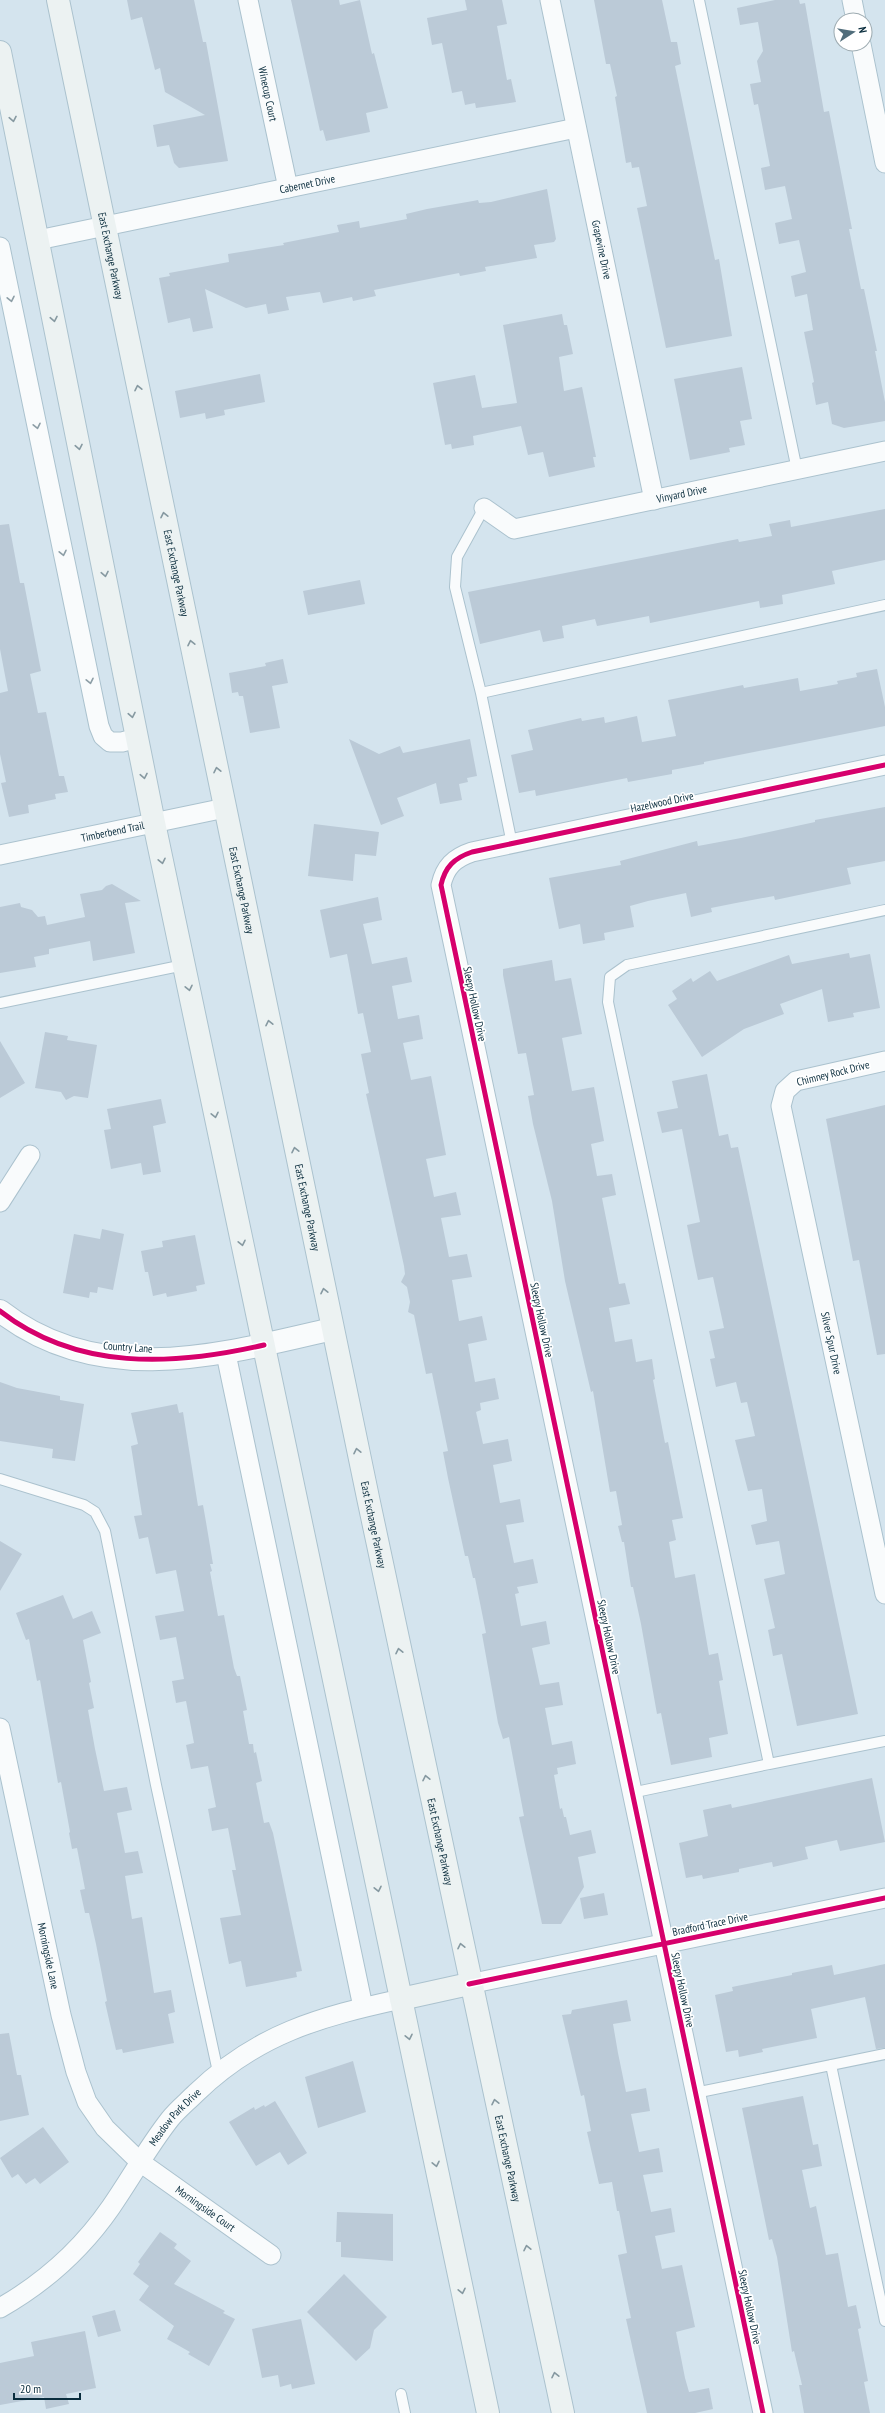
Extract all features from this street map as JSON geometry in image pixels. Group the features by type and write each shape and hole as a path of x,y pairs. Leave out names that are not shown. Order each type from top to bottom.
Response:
{"main road":[{"name":"East Exchange Parkway","path":"58,0 332,1329 469,1984 563,2413"},
{"path":"0,52 154,823 488,2413"},
{"path":"401,1999 469,1984"}],"street":[{"name":"Winecup Court","path":"248,0 288,188"},
{"name":"Grapevine Drive","path":"550,0 654,500"},
{"path":"852,0 854,12"},
{"path":"863,52 885,163"},
{"name":"Cabernet Drive","path":"38,240 576,128"},
{"path":"0,247 99,726 103,736 110,742 122,742 137,738"},
{"name":"Vinyard Drive","path":"484,508 514,529 885,451"},
{"name":"Hazelwood Drive","path":"448,867 460,856 885,765"},
{"name":"Timberbend Trail","path":"0,855 225,808"},
{"name":"Sleepy Hollow Drive","path":"448,867 443,873 441,885 442,897 763,2413"},
{"name":"Chimney Rock Drive","path":"785,1091 796,1081 885,1061"},
{"name":"Silver Spur Drive","path":"785,1091 782,1106 885,1594"},
{"path":"0,1202 30,1155"},
{"name":"Country Lane","path":"0,1311 12,1321 55,1344 89,1354 129,1359 179,1360 226,1354 332,1329"},
{"path":"226,1354 363,2007"},
{"name":"Morningside Lane","path":"0,1728 61,2015 76,2072 87,2102 105,2128 140,2162"},
{"name":"Bradford Trace Drive","path":"469,1984 885,1898"},
{"name":"Meadow Park Drive","path":"0,2308 28,2292 78,2249 111,2208 170,2118 218,2072 271,2039 307,2023 363,2007 401,1999"},
{"name":"Morningside Court","path":"140,2162 271,2255"}],"lane":[{"path":"699,0 797,470"},
{"path":"484,508 456,557 456,587 482,693 512,844"},
{"path":"482,693 885,605"},
{"path":"769,1764 608,1002 610,977 627,965 885,910"},
{"path":"0,1003 184,965"},
{"path":"0,1479 84,1504 95,1512 105,1531 158,1792 218,2072"},
{"path":"632,1793 885,1741"},
{"path":"695,2093 885,2054"},
{"path":"831,2065 885,2321"},
{"path":"401,2394 405,2413"}],"building":[{"path":"127,0 194,0 203,42 206,42 228,161 179,168 174,163 169,145 157,147 153,125 205,115 165,92 160,68 155,70 142,17 131,20"},
{"path":"291,0 339,0 340,5 360,0 372,54 374,53 388,108 366,113 370,132 326,141 323,130 320,131"},
{"path":"465,0 502,0 507,24 497,26 507,80 511,79 516,102 476,108 475,103 465,105 462,91 452,93 442,43 432,45 427,18 467,10"},
{"path":"594,0 662,0 671,42 677,42 681,64 675,66 715,260 719,259 732,336 666,348 637,208 647,206 639,167 632,168 631,162 626,163 615,97 617,96 610,64 606,64"},
{"path":"775,0 799,0 800,4 805,3 824,112 829,111 852,229 849,229 861,289 864,289 877,351 875,351 885,402 885,421 844,428 832,424 828,402 816,405 812,383 814,382 804,332 813,330 807,294 795,297 791,276 806,272 799,240 779,244 775,223 792,219 785,186 765,190 761,168 770,166 758,104 754,105 750,84 761,82 757,61 763,51 758,22 740,25 737,8"},
{"path":"547,189 556,239 554,242 534,245 537,258 485,267 486,271 460,276 459,273 374,290 376,296 353,301 352,297 323,303 320,292 286,297 289,310 268,314 266,304 246,308 205,289 213,328 193,332 190,318 168,323 159,278 170,276 169,273 229,262 228,254 284,245 283,243 339,232 337,225 359,221 360,228 407,219 406,214 427,209 478,200 479,203 491,202"},
{"path":"562,314 564,325 567,325 573,354 559,357 564,391 582,387 596,457 593,457 595,467 549,477 543,452 528,455 521,426 473,436 474,445 452,449 451,444 445,445 433,383 475,375 482,408 517,403 503,325"},
{"path":"742,367 752,419 740,421 745,445 729,448 730,452 690,460 674,379"},
{"path":"260,374 265,402 224,410 225,415 206,419 205,413 180,418 175,391"},
{"path":"885,509 885,560 832,571 835,584 782,595 783,604 760,608 759,601 650,623 649,616 597,626 595,619 562,626 564,638 543,642 540,630 480,644 468,592 738,539 739,542 772,536 769,524 790,520 791,527"},
{"path":"9,524 20,583 24,583 41,671 30,674 38,713 46,712 59,776 64,776 68,792 55,794 56,799 28,805 29,813 9,817 1,783 6,782 0,754 0,693 8,691 0,649 0,525"},
{"path":"360,580 365,604 308,615 303,591"},
{"path":"283,659 288,683 272,686 280,728 250,733 243,696 239,696 238,692 232,693 229,673 266,666 265,663"},
{"path":"877,669 885,707 885,726 704,762 704,764 672,770 672,774 628,782 627,778 536,796 535,790 519,793 511,755 533,750 528,730 581,718 582,721 604,717 605,723 637,716 642,742 676,736 668,700 743,685 744,688 798,678 800,691 838,684 837,681 857,677 856,673"},
{"path":"349,739 379,754 400,746 403,753 470,739 477,776 467,778 468,782 459,784 462,800 440,804 436,783 397,798 404,816 381,825"},
{"path":"885,807 885,861 847,868 851,884 775,900 774,896 711,908 712,912 691,917 686,893 648,901 630,906 634,927 604,933 605,940 583,944 580,924 559,929 549,878 621,865 620,861 697,841 698,846 815,822 815,820"},
{"path":"314,824 379,832 376,856 355,854 353,881 308,876"},
{"path":"112,884 141,901 125,903 135,953 93,961 90,941 49,949 49,954 34,957 36,967 0,973 0,907 20,903 21,907 32,910 38,917 45,916 47,925 85,917 80,894 102,890 106,886"},
{"path":"378,897 382,920 363,924 372,964 407,957 412,982 392,986 398,1019 419,1015 423,1039 403,1043 411,1080 431,1076 446,1155 426,1159 434,1197 456,1192 461,1215 441,1218 449,1257 467,1254 472,1277 452,1280 459,1321 482,1316 487,1340 468,1344 475,1382 495,1378 499,1399 480,1403 481,1410 476,1412 483,1444 508,1439 512,1461 493,1465 500,1503 520,1499 524,1522 506,1525 514,1563 533,1559 538,1583 517,1587 519,1593 515,1594 521,1626 546,1621 550,1644 532,1648 540,1685 559,1682 563,1705 545,1708 552,1745 572,1741 576,1764 557,1768 558,1774 554,1775 560,1809 562,1808 564,1817 566,1817 570,1835 591,1830 596,1853 578,1857 584,1887 561,1924 542,1924 519,1817 524,1816 509,1737 503,1739 498,1723 482,1634 486,1633 475,1578 473,1578 468,1556 465,1556 448,1478 443,1452 448,1451 432,1373 426,1374 414,1315 408,1312 410,1302 407,1287 401,1282 405,1274 404,1266 366,1094 369,1093 361,1054 371,1052 363,1013 358,1014 347,954 330,958 320,910"},
{"path":"849,953 850,958 870,954 880,1008 853,1013 854,1017 828,1022 822,989 780,1004 784,1014 744,1029 702,1057 668,1005 677,999 672,991 691,978 693,982 710,971 717,981 789,955 792,964"},
{"path":"552,960 555,981 571,978 582,1034 562,1038 572,1091 594,1087 604,1141 591,1144 597,1176 612,1174 616,1195 602,1198 619,1284 625,1283 630,1304 609,1308 615,1342 632,1339 636,1362 652,1359 655,1379 653,1380 665,1443 668,1442 683,1518 672,1520 676,1540 669,1542 675,1578 695,1574 709,1655 718,1653 723,1680 719,1681 728,1734 709,1738 712,1757 671,1765 661,1713 657,1714 641,1624 633,1587 631,1587 624,1542 622,1542 618,1526 622,1525 616,1491 610,1492 593,1391 591,1392 565,1281 552,1201 533,1124 528,1096 534,1095 526,1053 518,1054 503,975 503,969"},
{"path":"45,1032 68,1036 67,1040 97,1045 88,1098 74,1096 66,1100 61,1092 35,1088"},
{"path":"0,1041 25,1083 0,1098"},
{"path":"707,1074 719,1136 728,1134 731,1148 738,1147 858,1714 797,1726 782,1654 773,1656 768,1630 775,1628 764,1579 785,1574 779,1541 756,1545 751,1525 767,1521 762,1489 748,1491 735,1440 755,1436 747,1402 741,1403 736,1382 716,1387 710,1359 715,1358 709,1331 724,1328 713,1277 698,1280 687,1225 700,1222 682,1129 662,1133 657,1112 678,1108 672,1081"},
{"path":"161,1099 166,1123 153,1126 161,1172 143,1175 141,1163 111,1169 104,1130 111,1129 107,1109"},
{"path":"885,1105 885,1354 877,1355 859,1260 853,1261 826,1119"},
{"path":"102,1229 124,1234 113,1290 98,1287 97,1293 90,1292 89,1298 63,1293 74,1234 100,1239"},
{"path":"195,1235 205,1284 196,1286 197,1291 167,1297 166,1293 153,1296 148,1272 145,1272 141,1251 163,1247 162,1241"},
{"path":"0,1382 17,1388 60,1396 60,1400 84,1404 75,1461 52,1458 53,1449 0,1441"},
{"path":"177,1404 179,1413 183,1412 198,1506 203,1505 213,1564 210,1564 212,1571 210,1572 218,1616 224,1615 234,1668 237,1676 240,1676 247,1710 243,1711 249,1744 253,1744 254,1753 256,1752 262,1781 256,1783 264,1823 269,1822 273,1833 302,1971 296,1972 297,1977 246,1987 241,1961 229,1964 220,1918 241,1915 232,1870 236,1870 228,1828 212,1831 208,1809 216,1807 208,1766 191,1769 186,1745 194,1743 186,1701 176,1703 172,1681 184,1679 176,1637 160,1640 155,1616 184,1611 176,1570 156,1574 148,1537 139,1539 134,1516 142,1515 131,1446 138,1444 131,1413"},
{"path":"0,1541 22,1554 0,1591"},
{"path":"63,1595 73,1619 92,1611 101,1633 83,1640 94,1708 88,1710 95,1749 104,1791 127,1787 132,1810 117,1813 125,1853 138,1851 143,1873 125,1876 132,1919 142,1917 154,1993 171,1990 175,2012 168,2014 174,2043 123,2053 122,2049 116,2050 105,2002 107,2001 89,1913 85,1913 80,1890 85,1889 77,1848 72,1849 61,1782 58,1783 40,1680 37,1681 29,1639 26,1640 16,1613"},
{"path":"872,1778 885,1842 840,1851 837,1840 805,1847 808,1859 773,1867 772,1862 739,1869 739,1872 703,1879 702,1875 686,1878 679,1843 708,1836 703,1810 731,1804 732,1808"},
{"path":"604,1893 608,1915 584,1919 580,1898"},
{"path":"885,1964 885,2048 876,2049 865,1997 811,2009 817,2038 762,2049 763,2052 739,2057 738,2050 726,2052 715,1995 733,1991 732,1987 832,1965 834,1975"},
{"path":"627,2000 631,2021 613,2024 626,2092 646,2088 650,2111 631,2114 639,2152 659,2148 663,2172 643,2175 651,2212 671,2208 675,2232 655,2236 662,2269 682,2265 695,2327 676,2332 689,2392 709,2388 713,2409 695,2413 647,2413 626,2319 631,2318 618,2255 627,2253 619,2211 617,2211 612,2182 599,2184 587,2132 591,2131 584,2095 581,2096 562,2015 571,2014 572,2010"},
{"path":"9,2033 17,2075 21,2075 29,2115 0,2121 0,2034"},
{"path":"353,2061 366,2112 318,2128 305,2077"},
{"path":"803,2096 813,2145 818,2144 822,2166 802,2170 810,2208 816,2206 826,2255 838,2253 848,2307 856,2305 861,2328 858,2329 868,2381 864,2382 870,2413 804,2413 799,2385 802,2385 794,2351 792,2352 777,2257 772,2239 769,2240 742,2108"},
{"path":"275,2101 307,2153 288,2165 280,2152 256,2166 229,2122 254,2107 255,2110 264,2105 265,2107"},
{"path":"43,2127 69,2162 40,2184 35,2178 26,2184 18,2174 12,2178 0,2158"},
{"path":"337,2212 393,2214 393,2261 341,2257 341,2242 336,2242"},
{"path":"160,2232 177,2244 174,2248 191,2261 174,2284 225,2311 223,2313 235,2319 209,2366 188,2354 190,2352 167,2339 174,2326 139,2300 149,2286 133,2274 140,2264 138,2262"},
{"path":"344,2274 387,2317 374,2330 370,2348 356,2361 307,2312"},
{"path":"115,2310 121,2331 98,2337 92,2316"},
{"path":"301,2319 315,2384 292,2389 291,2384 280,2387 278,2375 262,2378 252,2329"},
{"path":"85,2331 96,2388 66,2394 69,2404 46,2409 44,2397 0,2405 0,2363 34,2356 31,2342"}],"cycle path":[{"path":"763,2413 441,885 445,873 451,864 460,857 472,852 885,765"},
{"path":"0,1311 30,1331 61,1345 93,1354 127,1358 161,1359 195,1357 264,1345"},
{"path":"469,1984 885,1898"}]}
